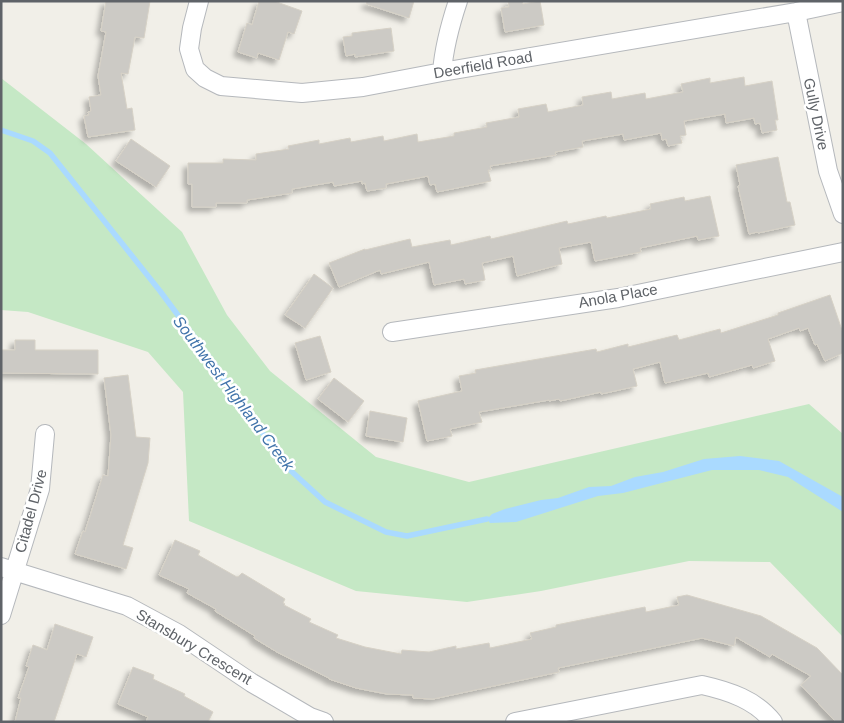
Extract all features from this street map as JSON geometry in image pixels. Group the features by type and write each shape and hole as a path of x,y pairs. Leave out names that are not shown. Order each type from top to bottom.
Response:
{"street":[{"name":"Deerfield Road","path":"199,1 189,49 195,69 205,78 221,86 302,93 363,87 796,12 843,2"},
{"path":"442,72 444,49 458,1"},
{"name":"Gully Drive","path":"796,12 826,162 843,214"},
{"name":"Anola Place","path":"392,332 618,298 843,252"},
{"name":"Citadel Drive","path":"1,615 8,570 40,489 45,434"},
{"name":"Stansbury Crescent","path":"8,570 63,585 127,606 179,634 252,683 310,717 324,722"},
{"path":"515,722 702,685 722,689 743,698 766,713 773,722"}],"green space":[{"path":"1,78 86,144 182,232 227,315 270,371 376,457 469,482 809,404 843,434 843,637 770,562 689,561 541,591 467,602 356,591 189,521 183,392 148,352 28,312 1,310"}],"water":[{"path":"740,456 779,461 843,497 843,512 788,477 759,470 712,470 623,493 598,496 516,522 490,523 487,519 492,514 505,509 558,498 589,487 611,486 635,477 663,472 704,459"}],"building":[{"path":"106,1 150,1 144,38 135,37 128,74 121,73 127,109 132,108 135,130 88,137 84,116 89,115 88,112 91,111 89,97 101,95 98,76 106,32 101,31"},
{"path":"259,1 274,1 302,11 294,34 288,32 279,60 258,53 257,58 238,52 247,23 252,25"},
{"path":"367,1 414,1 409,18 366,4"},
{"path":"508,1 522,1 523,4 540,1 544,25 505,32 501,8 509,7"},
{"path":"391,28 394,51 355,57 355,54 346,56 343,37 352,36 352,33"},
{"path":"744,77 745,86 772,81 778,120 775,120 777,130 762,133 760,123 755,124 754,118 726,123 725,114 684,121 686,135 680,136 682,143 668,146 666,139 662,140 661,133 624,140 623,134 582,141 583,147 555,152 556,155 490,166 491,170 488,170 491,181 437,192 435,184 430,185 428,176 386,184 386,188 367,191 365,183 362,184 362,181 334,186 333,182 292,189 292,193 247,200 247,203 216,203 216,207 192,207 192,184 188,184 188,163 223,163 223,159 256,160 256,154 289,149 288,146 319,140 319,144 350,138 351,142 383,136 384,141 417,134 418,142 454,136 454,133 487,127 486,123 519,117 518,109 546,104 548,112 583,105 582,97 611,92 612,99 645,93 646,99 683,92 681,84 710,78 710,83"},
{"path":"131,139 170,166 156,187 116,161"},
{"path":"778,157 787,202 790,202 795,225 749,234 738,186 740,185 736,165"},
{"path":"710,196 719,236 698,240 697,236 640,248 641,252 595,261 591,242 559,248 562,264 517,276 513,256 482,263 485,280 465,284 464,279 434,285 429,262 381,274 380,270 339,287 329,263 365,249 410,239 412,247 450,240 451,245 490,236 491,239 567,221 568,224 651,209 650,204 684,197 685,201"},
{"path":"314,274 333,288 305,328 285,315"},
{"path":"830,295 843,333 843,353 825,361 817,344 815,345 808,328 800,331 799,328 768,339 775,361 753,368 752,365 709,377 708,373 665,383 660,362 633,369 637,386 560,401 559,399 549,400 479,412 482,422 450,429 452,436 427,441 418,401 462,391 459,376 476,373 475,370 596,349 597,352 628,344 628,347 677,335 679,340 720,329 721,333 778,315 778,313"},
{"path":"320,336 331,372 306,380 295,343"},
{"path":"15,340 35,340 35,350 98,350 98,374 1,373 1,350 15,350"},
{"path":"128,375 136,437 150,438 148,463 123,545 133,548 126,569 75,554 83,531 85,532 103,475 108,476 111,435 104,378"},
{"path":"334,378 364,401 348,422 318,399"},
{"path":"370,411 407,418 403,442 366,436"},
{"path":"175,540 200,551 198,555 237,577 242,573 285,599 284,605 311,619 309,622 338,635 336,638 365,647 401,654 402,650 429,652 456,646 456,649 489,643 490,648 532,639 530,633 556,627 556,625 645,607 646,612 679,605 677,597 687,595 761,616 817,648 843,675 843,722 836,722 801,685 811,676 772,654 770,657 736,637 734,646 702,638 558,668 559,672 433,699 413,698 413,695 387,694 356,688 329,679 277,652 215,611 216,609 187,593 189,589 159,575"},
{"path":"55,624 93,637 86,657 77,654 54,722 15,722 21,698 18,698 29,667 26,666 33,645 47,650"},
{"path":"133,667 154,675 153,679 185,694 184,696 213,712 208,722 146,722 148,717 118,704"}],"waterway":[{"name":"Southwest Highland Creek","path":"1,130 33,141 50,153 160,291 290,470 325,502 386,532 407,536 487,519"}]}
